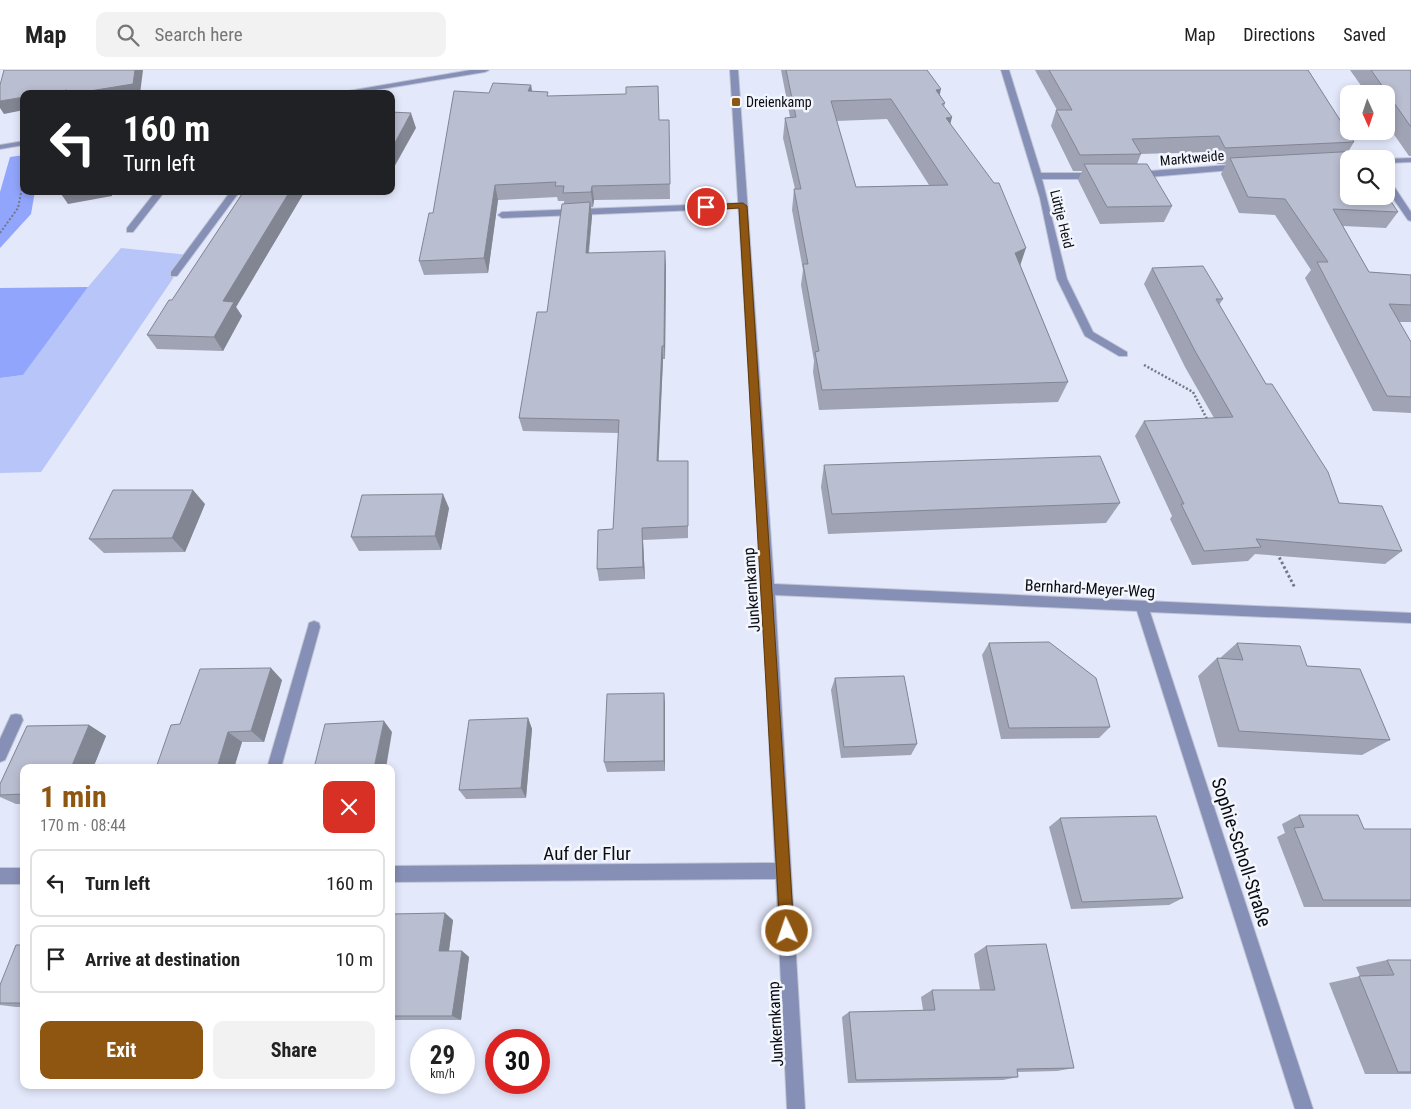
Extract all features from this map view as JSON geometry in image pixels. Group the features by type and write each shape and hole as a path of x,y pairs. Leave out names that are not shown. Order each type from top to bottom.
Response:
{"street":[{"path":"360,90 485,70"},
{"name":"Junkernkamp","path":"734,70 768,589 796,1109"},
{"name":"Lüttje Heid","path":"1005,70 1037,176 1062,279 1089,334 1123,354"},
{"path":"0,147 20,144"},
{"path":"1395,161 1411,160"},
{"name":"Marktweide","path":"1130,175 1158,175 1250,167"},
{"path":"1037,176 1102,176"},
{"path":"1395,194 1411,218"},
{"path":"130,230 158,195"},
{"path":"174,274 233,195"},
{"path":"502,215 743,206"},
{"name":"Bernhard-Meyer-Weg","path":"768,589 1411,618"},
{"name":"Sophie-Scholl-Straße","path":"1142,607 1304,1109"},
{"path":"275,764 314,626"},
{"path":"0,755 16,720"},
{"name":"Auf der Flur","path":"395,874 784,871"},
{"path":"0,876 20,876"}],"path":[{"path":"0,234 18,208 21,195"},
{"path":"1123,354 1192,392 1211,427"},
{"path":"1276,551 1308,612"}],"shaded area":[{"path":"20,156 20,195 34,195 31,214 0,248 0,192 10,157"},
{"path":"121,248 189,255 41,472 0,473 0,378 23,375 88,287"},
{"path":"88,287 23,375 0,378 0,288"}],"building":[{"path":"4,70 135,70 133,84 96,90 20,90 20,98 0,101 0,85"},
{"path":"786,70 927,70 941,89 936,90 945,103 942,104 952,117 946,118 994,183 999,183 1026,248 1015,253 1068,382 822,390 815,352 819,351 803,264 808,264 794,189 801,189 785,118 796,117","holes":["891,99 948,185 856,187 831,101"]},
{"path":"1049,70 1308,70 1340,120 1340,140 1353,140 1354,142 1225,148 1219,136 1132,139 1141,154 1080,155 1056,110 1072,110"},
{"path":"1371,70 1411,70 1411,127 1395,104 1395,85 1382,85"},
{"path":"493,83 531,85 528,91 548,92 547,96 626,94 626,87 658,86 659,120 669,120 670,184 592,186 591,192 563,193 564,186 555,186 556,182 495,185 484,258 419,261 429,213 433,213 454,91 489,93"},
{"path":"395,112 411,113 395,143"},
{"path":"1340,152 1340,205 1393,205 1398,212 1333,209 1369,272 1411,275 1411,305 1389,304 1411,342 1411,397 1387,396 1317,262 1328,262 1285,199 1248,197 1230,158"},
{"path":"1084,164 1147,164 1172,206 1107,207"},
{"path":"241,195 288,195 223,301 234,302 214,337 147,335 169,300 172,300"},
{"path":"590,202 586,253 665,251 664,346 662,346 657,461 688,461 688,526 642,528 643,567 597,569 598,530 613,529 619,420 519,418 537,312 547,312 562,204"},
{"path":"1203,266 1223,299 1216,299 1266,384 1272,384 1328,472 1339,503 1382,506 1402,551 1256,539 1261,547 1204,551 1181,504 1184,504 1144,421 1233,417 1195,351 1152,268"},
{"path":"1100,456 1120,503 832,514 824,465"},
{"path":"113,490 193,490 172,538 89,539"},
{"path":"443,494 435,536 351,537 362,495"},
{"path":"1049,642 1096,678 1110,727 1009,728 989,643"},
{"path":"1237,643 1300,646 1307,666 1360,669 1390,740 1239,731 1217,658 1243,660"},
{"path":"271,668 251,731 228,732 218,764 157,764 171,725 180,724 200,669"},
{"path":"904,676 917,744 844,747 835,678"},
{"path":"664,693 664,761 604,762 607,694"},
{"path":"528,718 521,788 459,790 469,720"},
{"path":"384,721 375,764 315,764 325,724"},
{"path":"89,725 73,764 20,764 20,794 0,795 0,784 27,726"},
{"path":"1299,815 1358,815 1364,829 1411,829 1411,900 1323,900 1294,828 1304,827"},
{"path":"1156,816 1183,898 1082,902 1060,818"},
{"path":"445,913 439,951 462,951 452,1016 395,1016 395,914"},
{"path":"1046,944 1074,1068 1017,1069 1018,1077 856,1080 849,1012 935,1010 932,990 995,990 986,946"},
{"path":"16,945 20,945 20,1003 0,1003 0,985"},
{"path":"1387,960 1411,960 1411,1072 1398,1072 1359,976 1394,975"}],"place":[{"name":"Dreienkamp","path":"736,102"}],"route":[{"path":"706,207 743,206 768,589 787,931"}]}
